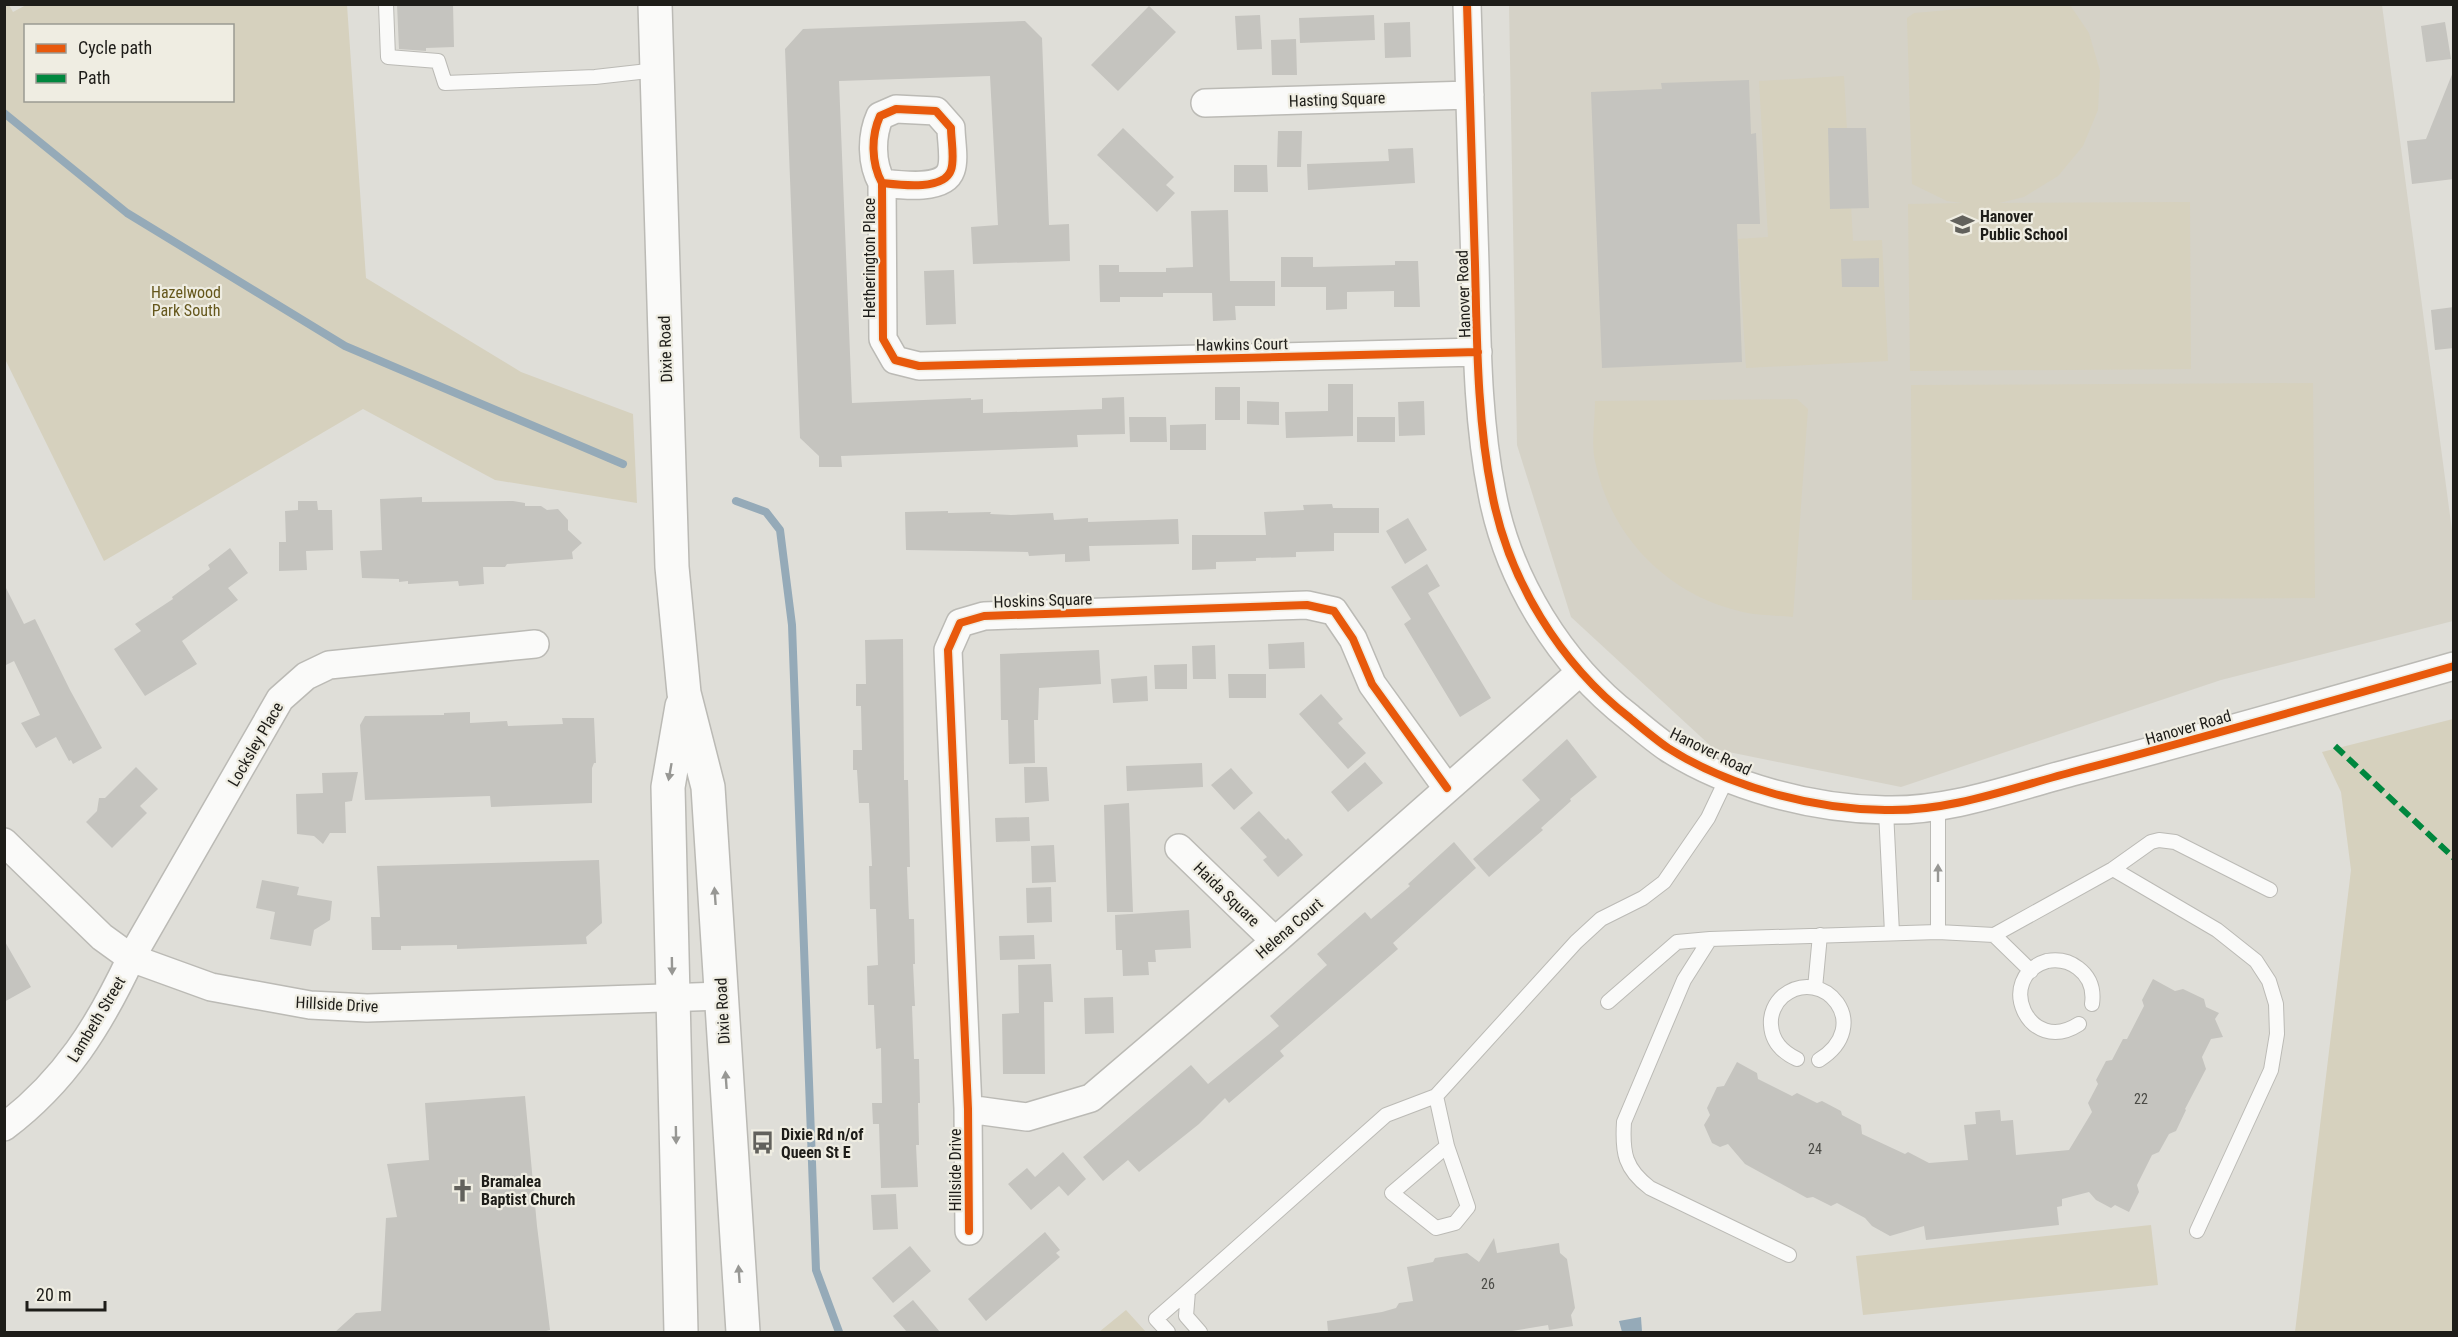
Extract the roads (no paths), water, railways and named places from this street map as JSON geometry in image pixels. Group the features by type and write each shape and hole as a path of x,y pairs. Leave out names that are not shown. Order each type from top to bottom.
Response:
{"main road":[{"name":"Dixie Road","path":"655,4 672,567 684,693 708,787 743,1332"},
{"name":"Dixie Road","path":"681,1332 668,787 684,693"}],"street":[{"name":"Hanover Road","path":"1467,4 1478,352 1483,431 1492,496 1511,559 1541,617 1580,672 1616,708 1670,748 1727,778 1780,796 1834,806 1886,810 1938,807 2454,666"},
{"name":"Hasting Square","path":"1205,103 1470,95"},
{"name":"Hetherington Place","path":"882,183 883,339 895,360 919,366 1007,363"},
{"name":"Hawkins Court","path":"1007,363 1478,352"},
{"name":"Hoskins Square","path":"968,1109 948,650 960,623 984,616 1307,605 1335,611 1353,639 1372,684 1447,788"},
{"name":"Locksley Place","path":"131,958 280,699 306,676 328,665 535,644"},
{"name":"Helena Court","path":"968,1109 1028,1117 1091,1098 1275,941 1580,672"},
{"name":"Hillside Drive","path":"4,842 102,937 131,958 211,987 310,1005 367,1008 722,996"},
{"name":"Haida Square","path":"1179,848 1275,941"},
{"name":"Lambeth Street","path":"4,1127 43,1095 83,1047 116,991 131,958"},
{"name":"Hillside Drive","path":"968,1109 969,1231"}],"lane":[{"path":"386,4 388,57 438,61 445,83 595,77 657,70"},
{"path":"1168,1332 1156,1319 1386,1115 1436,1096 1576,942 1601,919 1643,898 1664,882 1708,818 1727,778"},
{"path":"1938,807 1938,932"},
{"path":"1886,810 1892,933"},
{"path":"1608,1002 1677,942 1892,933 1938,932 1994,935 2113,868 2151,842 2168,840 2175,842 2270,890"},
{"path":"2113,868 2217,930 2256,961 2269,981 2276,1004 2277,1034 2271,1070 2197,1231"},
{"path":"1815,988 1820,935"},
{"path":"1994,935 2031,971"},
{"path":"1710,939 1684,980 1624,1122 1622,1143 1628,1165 1637,1178 1650,1188 1789,1255"},
{"path":"2079,1024 2071,1030 2058,1033 2035,1026 2026,1017 2021,1005 2020,993 2023,981 2031,971 2051,960 2073,964 2089,981 2092,1004"},
{"path":"1797,1059 1778,1046 1772,1034 1770,1022 1773,1009 1780,999 1790,991 1802,987 1815,988 1835,999 1844,1021 1839,1044 1831,1053 1819,1060"},
{"path":"1436,1096 1447,1146 1468,1207 1455,1223 1436,1228 1392,1193 1447,1146"},
{"path":"1188,1291 1186,1316 1200,1332"}],"water":[{"path":"1641,1317 1642,1332 1622,1332 1619,1321"}],"waterway":[{"path":"4,113 127,213 345,346 623,464"},
{"path":"736,501 766,512 780,530 792,625 816,1270 839,1332"}],"place":[{"name":"Hanover Public School","path":"1962,225"},
{"name":"Dixie Rd n/of Queen St E","path":"763,1143"},
{"name":"Bramalea Baptist Church","path":"463,1190"}],"park label":[{"name":"Hazelwood Park South","path":"186,301"}]}
